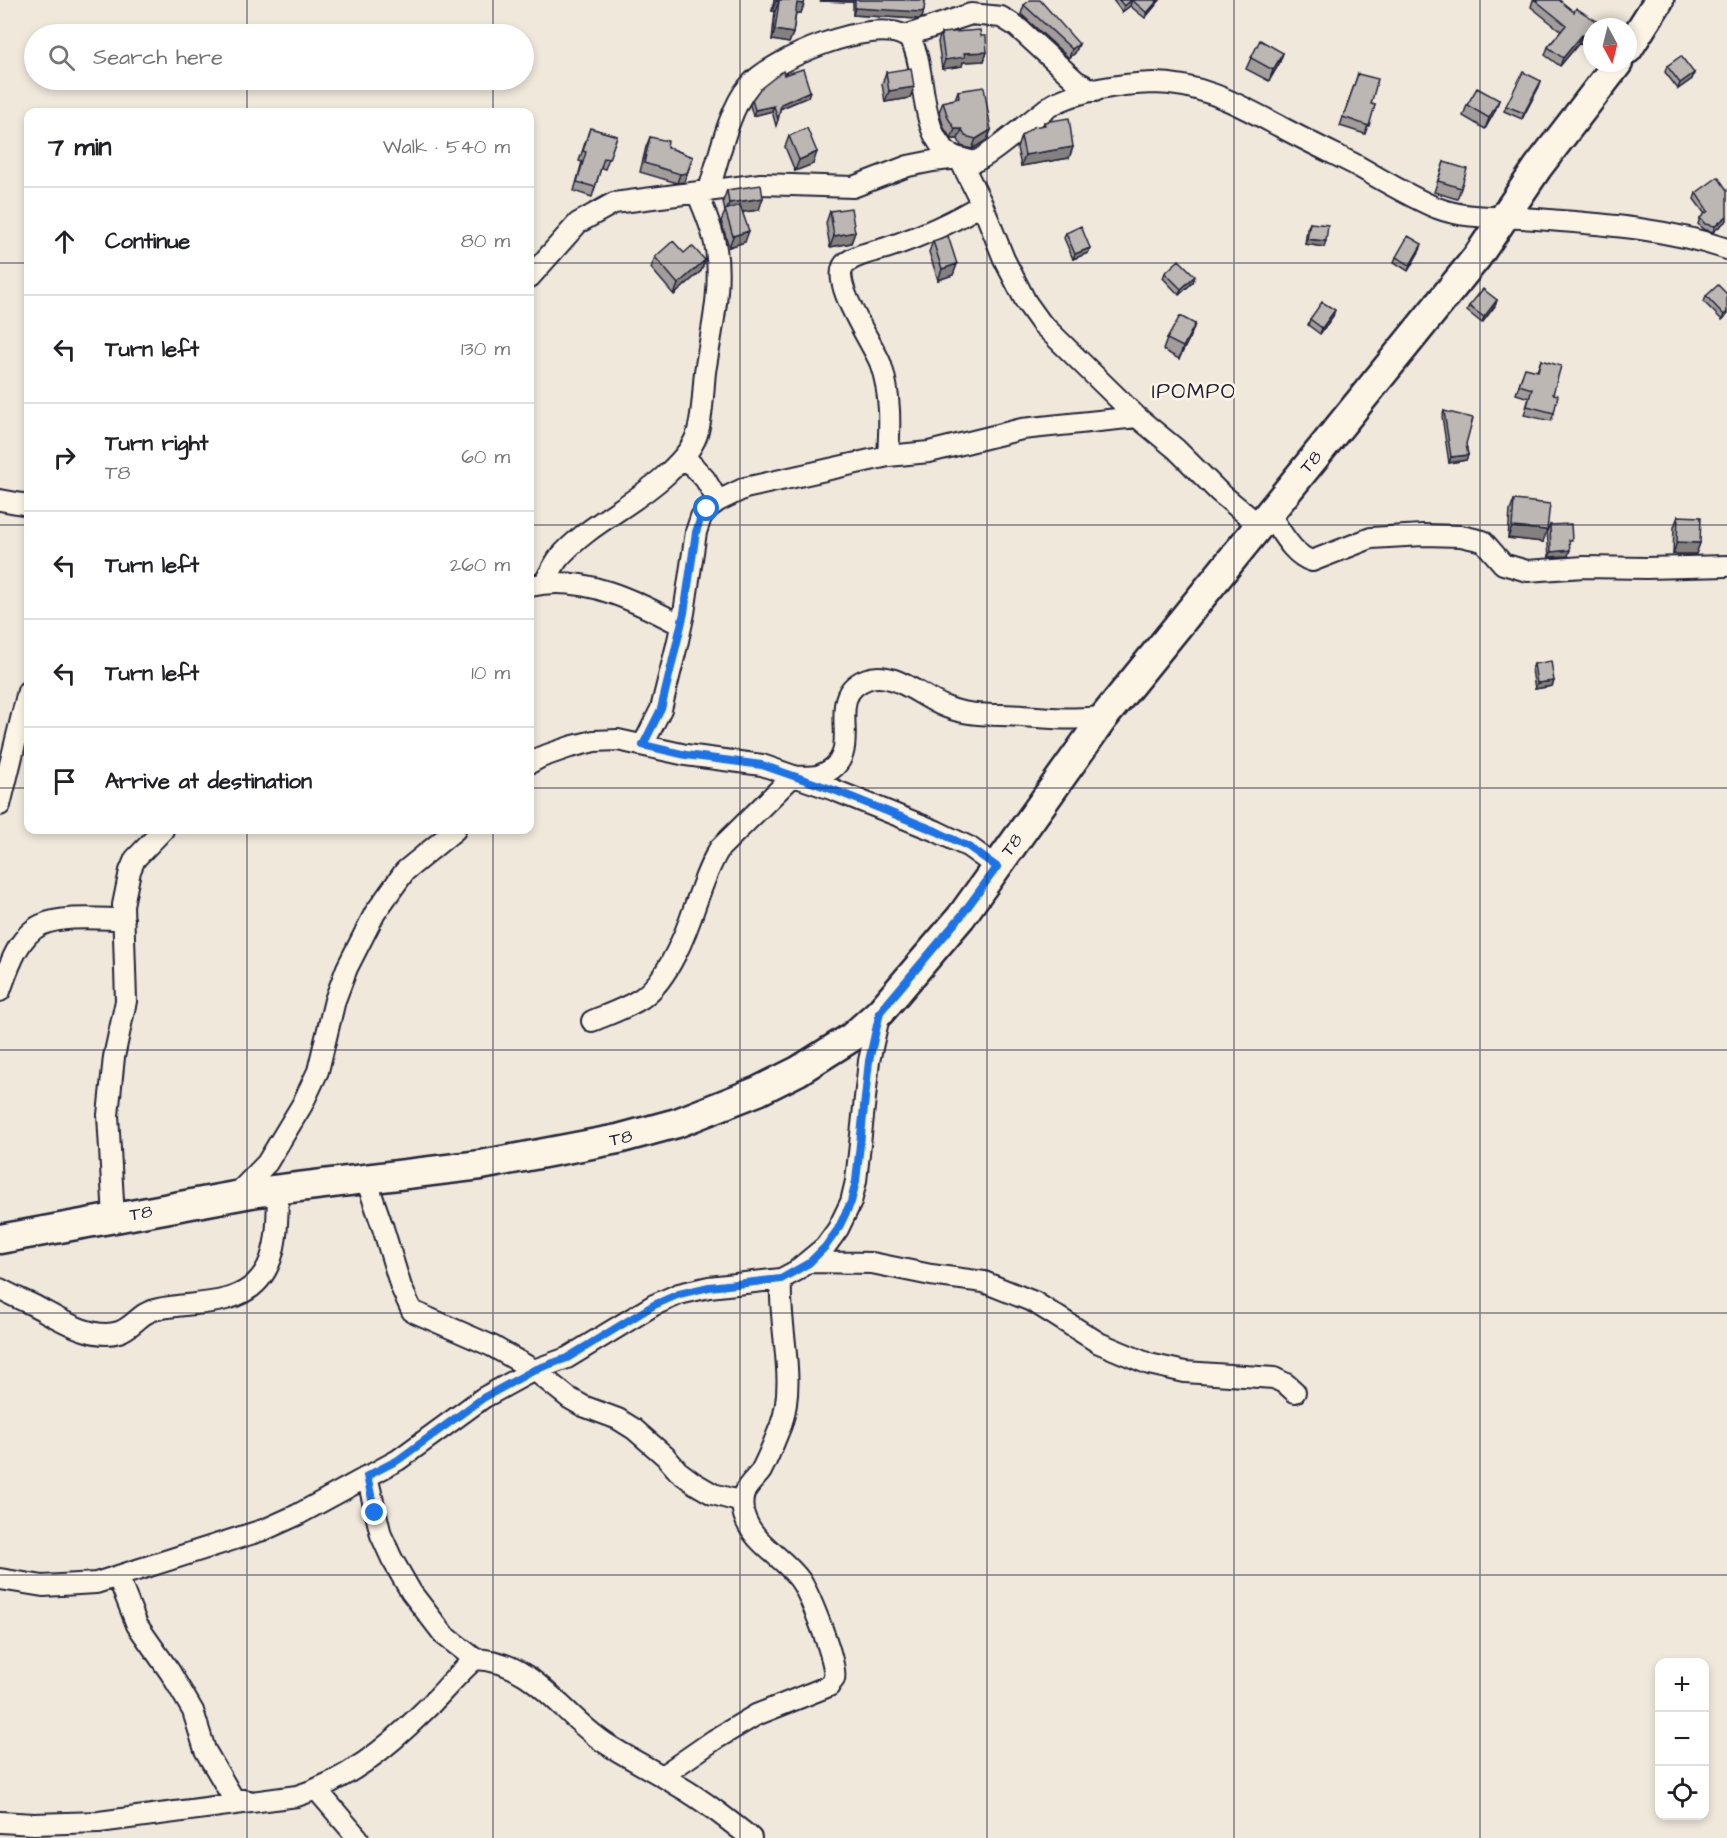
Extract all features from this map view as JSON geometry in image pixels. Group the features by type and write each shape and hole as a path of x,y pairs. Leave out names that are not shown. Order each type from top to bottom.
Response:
{"street":[{"path":"1637,35 1659,0"},
{"path":"905,36 971,14 1001,17 1016,26 1076,81 1095,91"},
{"path":"537,584 568,549 583,536 644,493 669,472 684,456 698,432 716,288 716,249 703,192 736,108 749,86 765,73 812,48 837,39 860,33 889,32 905,36 913,44 934,133 939,144 947,153 959,158 974,161 988,155 1052,105 1073,96 1125,85 1156,83 1189,86 1216,94 1437,208 1477,216 1504,216 1629,227 1698,240 1727,249"},
{"name":"T8","path":"0,1239 278,1189 481,1165 618,1139 677,1123 758,1091 798,1071 852,1037 880,1012 961,916 1104,717 1477,257 1538,167 1611,72"},
{"path":"534,272 578,223 614,203 761,184 853,187 908,166 933,160 959,158"},
{"path":"959,158 982,204 1004,259 1026,302 1041,323 1137,417 1176,449 1219,492 1264,519 1297,552 1311,561 1371,538 1423,535 1461,536 1482,542 1503,564 1527,571 1584,567 1727,566"},
{"path":"888,456 890,412 883,374 873,346 849,302 842,284 841,271 844,263 856,257 925,233 962,217 982,204"},
{"path":"643,745 661,709 681,625 696,532 701,517 718,501 745,488 888,456 929,452 1022,429 1137,417"},
{"path":"684,456 705,479 718,501"},
{"path":"0,500 24,504"},
{"path":"537,584 596,587 651,609 681,625"},
{"path":"592,1021 623,1009 644,997 662,976 676,954 712,859 720,848 792,777 818,776 839,760 845,749 844,699 851,688 869,678 895,679 945,707 964,713 1050,720 1104,717"},
{"path":"0,806 24,708"},
{"path":"534,760 541,756 594,741 618,740 686,755 762,765 834,790 936,831 969,847 997,867"},
{"path":"114,1218 108,1145 109,1098 114,1057 126,1001 123,905 130,871 135,859 159,834"},
{"path":"235,1196 267,1163 302,1105 318,1071 335,1000 347,968 375,913 405,871 450,834"},
{"path":"0,991 18,950 26,938 40,926 56,921 124,920"},
{"path":"0,1579 43,1586 96,1583 266,1529 297,1515 398,1460 483,1398 534,1370 567,1358 600,1340 624,1322 679,1294 709,1287 781,1279 809,1263 838,1229 851,1202 856,1181 869,1061 880,1012"},
{"path":"366,1179 401,1287 412,1311 492,1346 534,1370 556,1390 569,1398 583,1406 618,1419 634,1429 694,1483 713,1494 742,1502"},
{"path":"0,1289 81,1330 102,1333 116,1333 125,1329 138,1317 156,1309 227,1299 245,1292 266,1269 275,1251 278,1189"},
{"path":"809,1263 872,1263 931,1275 984,1282 1034,1302 1099,1343 1149,1364 1185,1372 1274,1378 1295,1392"},
{"path":"662,1776 714,1740 756,1715 829,1686 834,1679 835,1671 828,1645 801,1581 785,1562 761,1543 755,1535 744,1514 742,1502 745,1491 760,1472 771,1450 782,1422 787,1394 780,1299 781,1279"},
{"path":"367,1476 381,1535 392,1559 411,1592 444,1635 475,1659 492,1659 518,1670 604,1742 706,1804 751,1838"},
{"path":"117,1577 137,1625 170,1672 193,1712 205,1750 222,1780 233,1798 250,1801"},
{"path":"2,1828 99,1822 297,1796 317,1790 354,1770 381,1750 423,1712 461,1670 475,1659"},
{"path":"317,1790 358,1838"}],"building":[{"path":"776,0 805,0 804,4 797,3 793,33 775,30 779,1"},
{"path":"855,0 925,0 924,10 921,12 855,8"},
{"path":"1030,0 1040,0 1079,44 1072,49 1024,5"},
{"path":"1119,0 1132,0 1124,6"},
{"path":"1132,0 1158,0 1147,13"},
{"path":"1535,0 1559,0 1574,12 1576,8 1592,18 1583,18 1583,36 1563,58 1548,47 1566,25"},
{"path":"980,30 981,36 986,36 987,52 964,53 965,57 945,60 941,33"},
{"path":"1260,40 1283,53 1273,70 1251,58"},
{"path":"1681,56 1694,73 1680,83 1667,66"},
{"path":"911,68 914,87 889,91 886,72"},
{"path":"803,69 810,91 781,104 778,120 774,106 755,110 752,100 760,89 783,71 784,75"},
{"path":"1523,72 1541,81 1524,113 1506,106"},
{"path":"1358,74 1378,79 1371,104 1375,105 1369,126 1343,117"},
{"path":"984,87 991,130 976,139 965,136 962,129 955,129 948,118 943,102 959,98 958,91"},
{"path":"1477,88 1499,100 1489,118 1467,105"},
{"path":"1069,118 1073,147 1025,155 1021,136 1033,127 1045,125 1044,122"},
{"path":"590,128 617,136 609,159 604,158 595,187 577,182"},
{"path":"807,128 817,152 799,160 789,136"},
{"path":"650,137 668,141 667,147 693,157 687,173 680,174 644,163"},
{"path":"1444,162 1467,169 1461,188 1438,181"},
{"path":"1718,177 1727,190 1727,216 1715,226 1705,224 1700,218 1708,211 1696,193"},
{"path":"761,185 763,198 729,203 727,190"},
{"path":"740,205 749,231 733,236 725,210"},
{"path":"851,208 855,232 834,236 830,211"},
{"path":"1310,223 1328,225 1326,241 1307,239"},
{"path":"1081,226 1090,248 1075,254 1066,233"},
{"path":"948,236 957,264 942,269 933,241"},
{"path":"1408,236 1422,244 1410,265 1396,257"},
{"path":"673,241 684,253 692,246 705,260 678,284 655,257"},
{"path":"1179,260 1195,276 1181,289 1165,273"},
{"path":"1718,285 1727,294 1727,312 1724,315 1706,296"},
{"path":"1483,289 1497,300 1484,317 1469,306"},
{"path":"1322,302 1335,310 1322,328 1310,319"},
{"path":"1180,316 1195,324 1183,347 1167,339"},
{"path":"1541,360 1561,366 1553,394 1558,395 1554,413 1527,406 1532,389 1519,385 1525,368 1538,371"},
{"path":"1444,411 1473,418 1466,444 1468,455 1451,457"},
{"path":"1514,500 1550,504 1547,530 1512,527"},
{"path":"1678,516 1701,517 1700,543 1677,542"},
{"path":"1571,524 1570,550 1551,552 1550,525"},
{"path":"1551,661 1554,681 1537,683 1534,664"}],"district":[{"name":"IPOMPO","path":"1194,391"}],"route":[{"path":"375,1513 367,1476 398,1460 483,1398 534,1370 567,1358 654,1305 679,1294 709,1287 781,1279 809,1263 825,1247 838,1229 851,1202 856,1181 869,1061 880,1012 961,916 997,867 969,847 936,831 834,790 762,765 686,755 643,745 661,709 684,613 696,532 701,517 707,509"}]}
